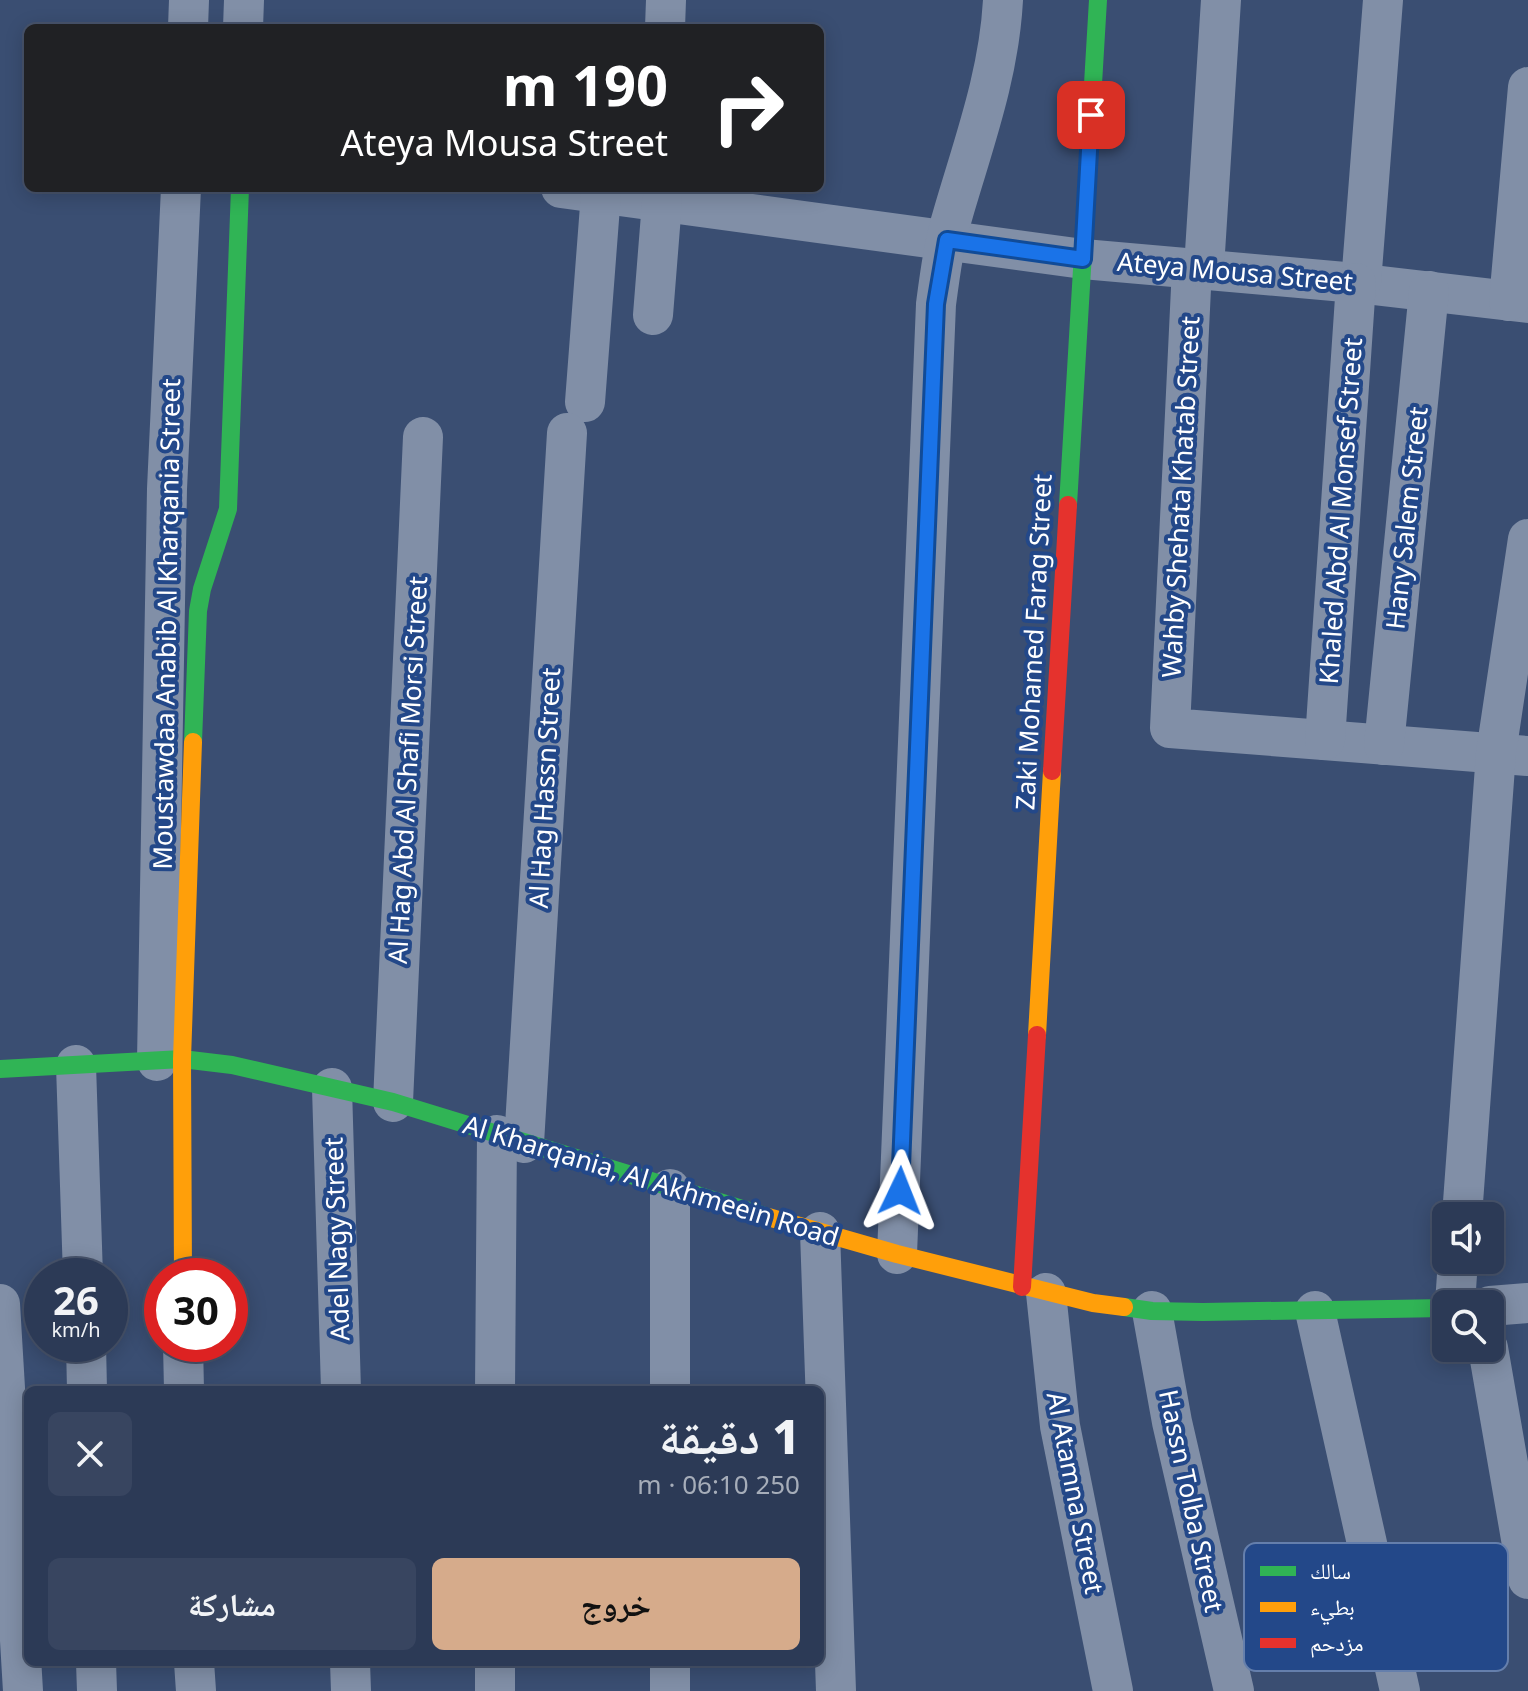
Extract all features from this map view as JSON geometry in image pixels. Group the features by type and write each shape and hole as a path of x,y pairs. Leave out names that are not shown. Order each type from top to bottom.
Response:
{"street":[{"path":"188,24 189,0"},
{"path":"243,24 244,0"},
{"path":"665,24 666,0"},
{"path":"897,1254 936,304 947,240 992,83 1003,0"},
{"name":"Zaki Mohamed Farag Street","path":"1034,1290 1098,0"},
{"name":"Wahby Shehata Khatab Street","path":"1221,0 1198,267 1170,728 1325,740"},
{"name":"Khaled Abd Al Monsef Street","path":"1325,740 1383,0"},
{"path":"1518,302 1528,87"},
{"name":"Moustawdaa Anabib Al Kharqania Street","path":"170,1060 167,489 181,192"},
{"name":"Moustawdaa Anabib Al Kharqania Street","path":"170,1060 198,611 228,509 240,192"},
{"name":"Ateya Mousa Street","path":"593,192 658,197 1083,259 1198,267 1518,302"},
{"name":"Al Hag Hassn Street","path":"495,1386 510,1139 576,418 601,193"},
{"path":"653,315 658,197"},
{"name":"Hany Salem Street","path":"1384,745 1429,291"},
{"name":"Al Hag Abd Al Shafi Morsi Street","path":"393,1102 423,437"},
{"path":"1464,1202 1512,754 1528,539"},
{"path":"1325,740 1512,754"},
{"path":"170,1060 182,1258"},
{"name":"Al Kharqania, Al Akhmeein Road","path":"0,1069 170,1060 232,1065 393,1102 670,1189 897,1254 1093,1303 1152,1311 1432,1308"},
{"path":"76,1065 82,1258"},
{"name":"Adel Nagy Street","path":"332,1088 341,1386"},
{"path":"670,1189 670,1386"},
{"path":"820,1232 836,1691"},
{"name":"Al Atamna Street","path":"1034,1290 1113,1691"},
{"path":"1504,1305 1528,1303"},
{"path":"0,1304 23,1691"},
{"name":"Hassn Tolba Street","path":"1152,1311 1172,1422 1234,1691"},
{"path":"1315,1311 1367,1543"},
{"path":"86,1362 87,1386"},
{"path":"183,1362 184,1386"},
{"path":"1490,1362 1528,1579"},
{"path":"96,1666 97,1691"},
{"path":"194,1666 196,1691"},
{"path":"350,1666 351,1691"},
{"path":"495,1666 495,1691"},
{"path":"670,1666 670,1691"},
{"path":"1396,1671 1400,1691"}],"traffic: fast":[{"path":"1068,505 1098,0"},
{"path":"193,742 198,611 228,509 240,192"},
{"path":"0,1069 182,1059 232,1065 393,1102 768,1217"},
{"path":"1124,1307 1203,1312 1432,1308"}],"traffic: slow":[{"path":"183,1258 182,1059 193,742"},
{"path":"1037,1035 1052,771"},
{"path":"768,1217 897,1254 1093,1303 1124,1307"}],"traffic: jam":[{"path":"1052,771 1068,505"},
{"path":"1022,1287 1037,1035"}],"route":[{"path":"900,1191 936,304 941,269 947,240 1083,259 1091,115"}]}
